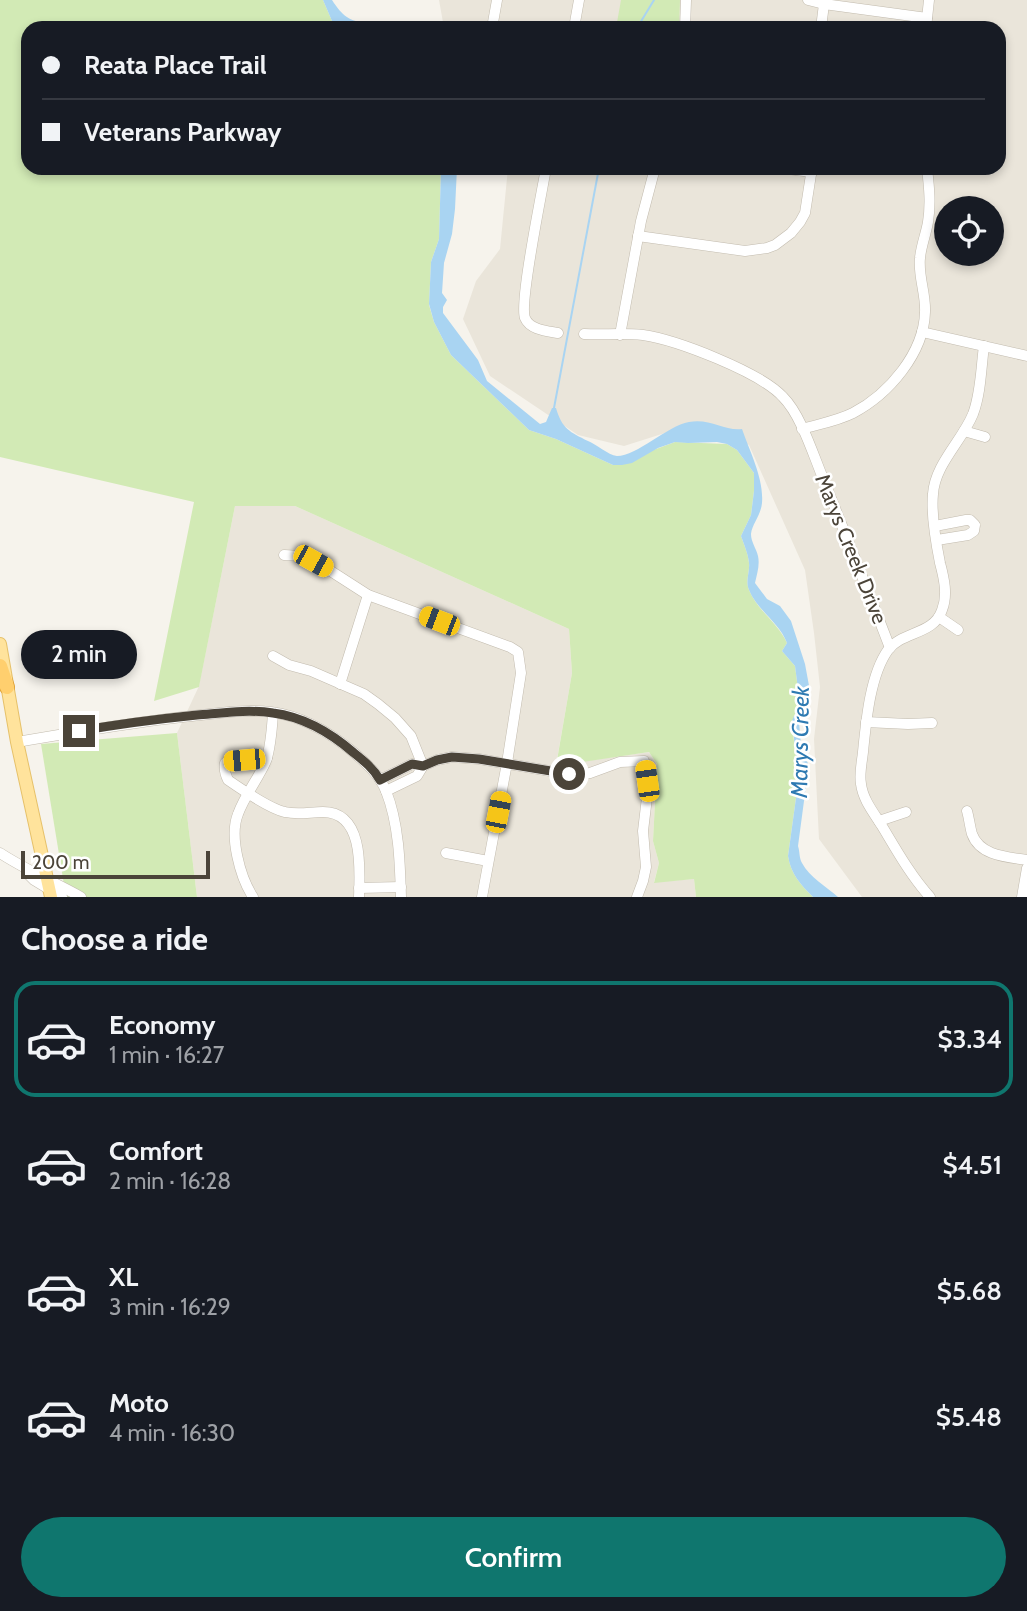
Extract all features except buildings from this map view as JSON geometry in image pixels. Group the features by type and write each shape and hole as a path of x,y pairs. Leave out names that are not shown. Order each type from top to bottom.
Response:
{"highway":[{"path":"0,666 7,687"}],"main road":[{"path":"0,644 17,742 49,888"}],"street":[{"path":"493,21 497,0"},
{"path":"575,21 579,0"},
{"path":"685,21 686,0"},
{"path":"808,0 915,21"},
{"path":"926,21 929,0"},
{"path":"822,21 824,4"},
{"path":"545,175 523,315 527,322 536,328 558,333"},
{"path":"620,335 645,202 653,175"},
{"path":"638,236 745,251 767,248 791,233 800,222 805,212 811,175"},
{"path":"802,429 836,420 872,401 908,362 922,332 926,308 919,264 928,222 930,196 927,175"},
{"path":"922,332 1027,356"},
{"name":"Marys Creek Drive","path":"584,334 641,335 675,343 754,375 774,388 794,411 890,648 878,670 866,722 861,784 866,799 903,861 930,897"},
{"path":"890,648 898,640 931,626 944,606 944,581 932,504 934,485 973,414 984,346"},
{"path":"964,431 985,438"},
{"path":"935,526 966,520 975,525 974,531 968,535 937,540"},
{"path":"284,555 301,556 368,595 518,652 521,673 482,897"},
{"path":"340,684 368,595"},
{"path":"939,617 958,631"},
{"path":"273,656 289,666 311,671 364,694 395,718 411,736 423,766"},
{"path":"17,742 153,720 251,711 299,719 339,740 376,772 386,791 397,837 401,892 359,893 358,849 351,826 342,817 325,812 283,812 228,780 224,772 225,763 228,761 267,758"},
{"path":"253,897 240,866 235,822 267,758 273,713"},
{"path":"866,722 932,723"},
{"path":"380,780 412,764 423,766 442,758 458,757 574,775 590,773 620,762 644,761 648,789 643,831 646,867 637,897"},
{"path":"386,791 417,776 423,766"},
{"path":"967,811 972,836 981,848 999,855 1027,860"},
{"path":"879,821 906,812"},
{"path":"0,853 62,897"},
{"path":"446,853 488,860"},
{"path":"1022,897 1027,868"},
{"path":"49,888 81,897"}],"shaded area":[{"path":"439,0 1027,0 1027,897 862,897 819,839 814,739 820,687 805,570 749,445 719,430 684,427 624,446 578,435 490,376 463,319 476,281 500,249 507,175 1006,175 1006,21 443,21"},
{"path":"235,506 295,506 569,629 572,673 556,765 649,752 657,764 653,841 659,863 654,882 694,879 696,897 197,897 177,733 199,686"}],"green space":[{"path":"0,0 323,0 332,21 21,21 21,175 441,175 439,239 431,262 429,305 434,322 451,355 529,430 613,465 675,442 727,444 737,450 754,473 751,515 741,536 749,563 748,587 757,604 787,643 782,651 795,666 798,689 802,696 800,710 794,716 792,726 800,769 788,856 797,878 813,897 696,897 694,879 654,883 659,863 653,841 657,764 649,752 556,766 572,673 569,629 295,506 235,506 199,687 154,701 194,502 0,457"},
{"path":"621,0 680,0 679,21 617,21"},
{"path":"177,733 197,897 66,897 41,744"}],"water":[{"path":"323,0 332,0 339,10 356,21 332,21"},
{"name":"Marys Creek","path":"441,175 457,175 452,234 444,263 442,293 447,300 443,313 478,360 487,381 540,424 546,422 552,408 556,408 561,421 568,429 617,456 634,451 671,429 689,422 742,429 756,466 762,494 761,507 751,534 759,559 755,583 767,599 780,606 791,621 805,664 810,691 799,722 802,756 808,763 798,846 800,857 809,873 838,897 813,897 797,878 788,856 800,769 792,721 800,710 802,696 798,689 795,666 782,651 787,643 774,622 757,604 748,587 749,563 741,536 751,515 754,473 737,450 717,442 675,442 632,463 613,465 529,430 451,355 434,322 429,304 431,262 439,239"}],"waterway":[{"path":"641,21 654,0"},
{"path":"554,408 598,175"}],"route":[{"path":"79,731 118,724 251,711 299,719 321,729 360,758 376,772 380,780 412,764 423,766 452,757 569,774"}]}
